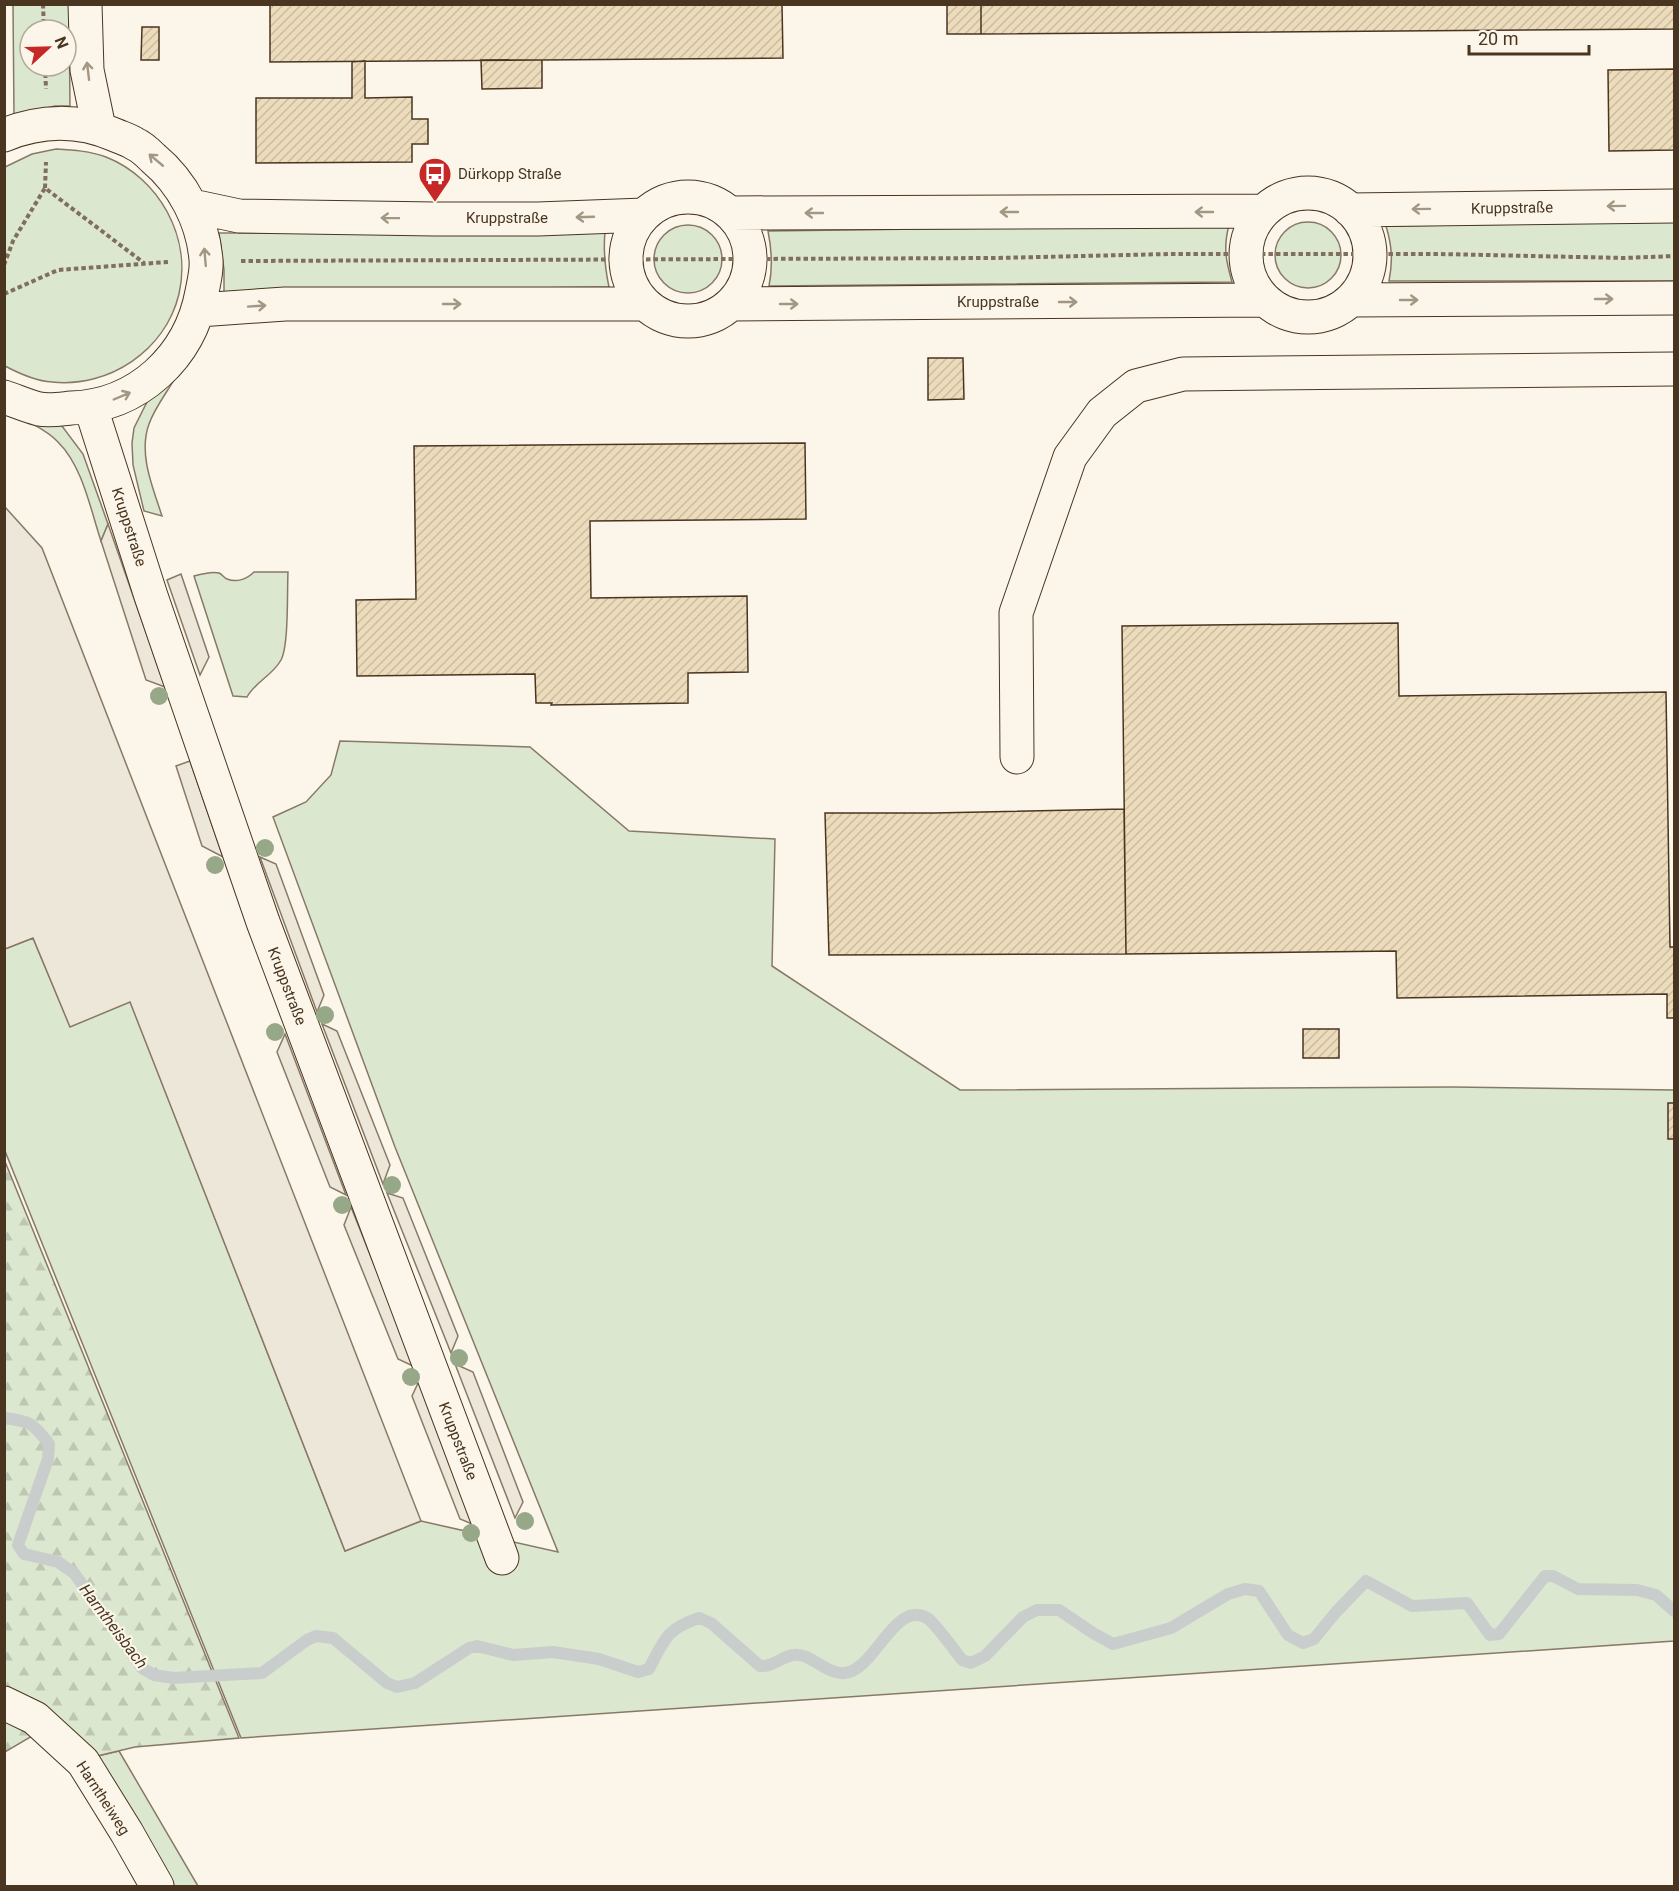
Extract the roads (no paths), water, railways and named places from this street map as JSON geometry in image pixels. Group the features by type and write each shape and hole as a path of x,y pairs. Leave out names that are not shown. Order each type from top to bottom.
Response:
{"street":[{"path":"85,4 87,70 99,128"},
{"path":"4,135 18,129 47,124 73,123 99,128 138,145 169,171 192,206 203,239 206,262 199,310 183,344 158,373 127,395 91,408 40,409 4,397"},
{"name":"Kruppstraße","path":"1316,193 1334,199 1350,210 1361,223 1368,238 1370,255 1365,279 1351,300 1330,313 1308,317 1285,313 1265,300 1254,287 1245,255 1254,224 1263,212 1279,200 1297,194 1316,193"},
{"name":"Kruppstraße","path":"677,198 696,198 715,203 730,213 741,226 748,242 750,259 745,284 730,304 711,317 688,322 665,317 645,304 635,291 628,276 626,259 628,243 634,228 644,216 659,204 677,198"},
{"name":"Kruppstraße","path":"192,206 238,216 458,219 644,216"},
{"name":"Kruppstraße","path":"1350,210 1674,206"},
{"name":"Kruppstraße","path":"730,213 1263,212"},
{"name":"Kruppstraße","path":"1351,300 1674,298"},
{"name":"Kruppstraße","path":"730,304 1265,300"},
{"name":"Kruppstraße","path":"199,310 285,304 645,304"},
{"path":"1017,757 1016,613 1070,457 1101,413 1136,386 1183,374 1674,369"},
{"name":"Kruppstraße","path":"91,408 155,607 263,922 502,1558"},
{"name":"Harntheiweg","path":"4,1703 35,1718 83,1762 157,1887"}],"waterway":[{"name":"Harntheisbach","path":"4,1418 30,1424 49,1444 48,1459 18,1545 24,1554 58,1562 74,1573 142,1668 154,1675 174,1678 262,1673 316,1636 333,1638 387,1683 397,1687 415,1683 469,1648 477,1646 513,1655 553,1652 599,1659 638,1672 649,1669 663,1643 673,1631 699,1618 711,1623 760,1666 799,1655 833,1671 845,1673 856,1669 866,1661 895,1627 905,1618 915,1615 927,1618 962,1660 971,1663 985,1656 1023,1617 1037,1610 1059,1610 1113,1644 1171,1628 1228,1594 1245,1589 1259,1591 1288,1635 1303,1643 1314,1639 1366,1581 1412,1606 1467,1603 1490,1635 1499,1634 1545,1576 1553,1576 1578,1589 1637,1590 1656,1595 1674,1611"}],"place":[{"name":"Dürkopp Straße","path":"435,203"}]}
